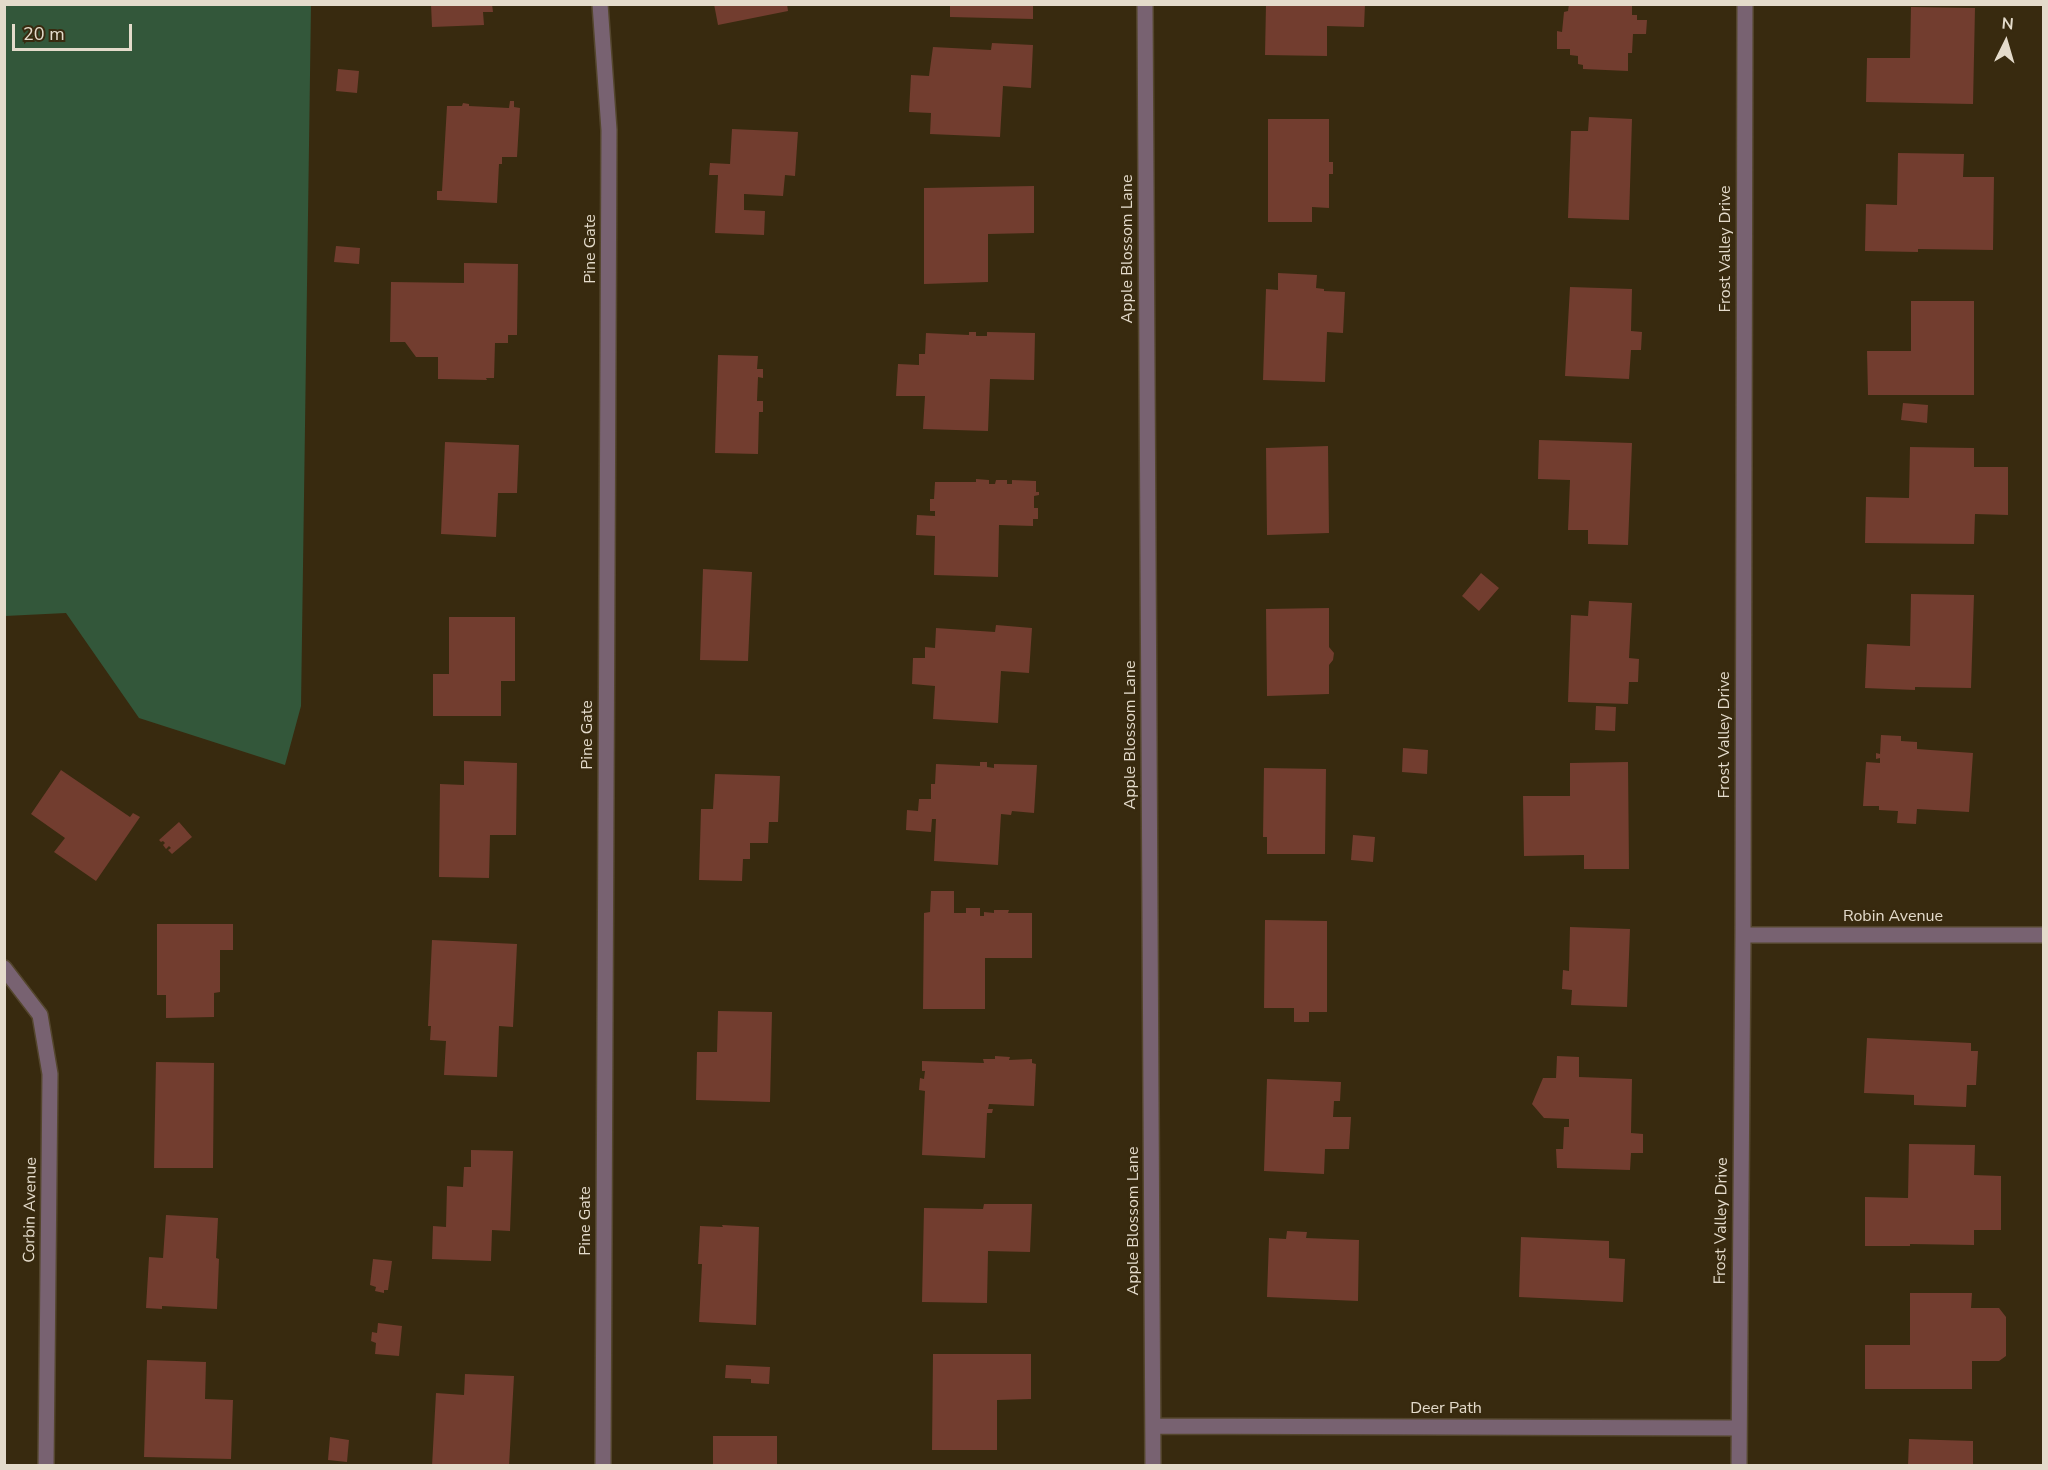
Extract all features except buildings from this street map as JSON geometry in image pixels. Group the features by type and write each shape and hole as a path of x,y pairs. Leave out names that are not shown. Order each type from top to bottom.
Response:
{"street":[{"name":"Pine Gate","path":"600,4 609,130 603,1466"},
{"name":"Apple Blossom Lane","path":"1145,4 1153,1466"},
{"name":"Frost Valley Drive","path":"1739,1466 1743,935 1745,4"},
{"name":"Robin Avenue","path":"1743,935 2043,935"},
{"name":"Corbin Avenue","path":"4,968 40,1015 51,1074 46,1466"},
{"name":"Deer Path","path":"1154,1426 1738,1428"}],"green space":[{"path":"5,4 311,5 301,706 285,765 139,718 66,613 5,616"}]}
